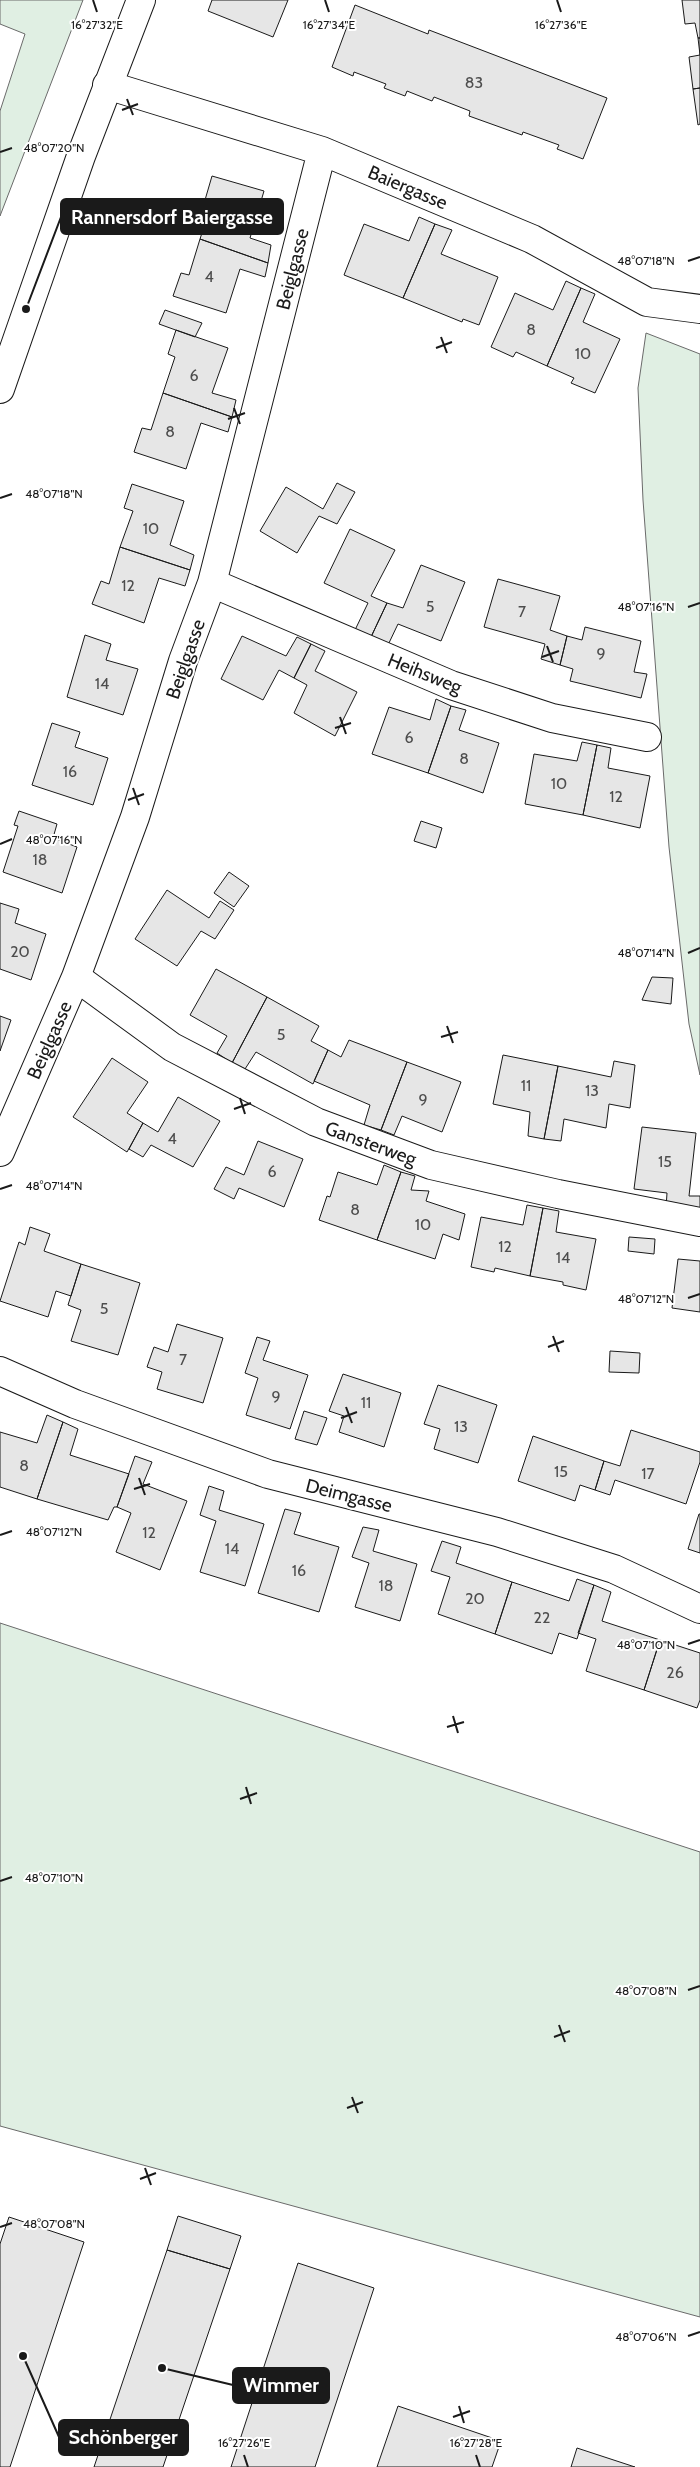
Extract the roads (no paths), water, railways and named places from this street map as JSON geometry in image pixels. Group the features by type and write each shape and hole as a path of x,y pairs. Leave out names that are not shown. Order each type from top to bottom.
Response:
{"street":[{"path":"0,390 26,309 107,85 141,0"},
{"name":"Baiergasse","path":"107,85 322,151 532,239 646,302 700,309"},
{"name":"Beiglgasse","path":"0,1152 76,978 134,817 182,661 212,583 322,151"},
{"name":"Heihsweg","path":"212,583 451,685 552,718 647,736"},
{"name":"Gansterweg","path":"76,978 172,1047 316,1122 431,1165 558,1194 700,1222"},
{"name":"Deimgasse","path":"0,1371 75,1404 268,1474 498,1532 614,1569 700,1609"}],"place":[{"name":"Rannersdorf Baiergasse","path":"26,309"},
{"name":"Schönberger","path":"23,2356"},
{"name":"Wimmer","path":"162,2368"}]}
